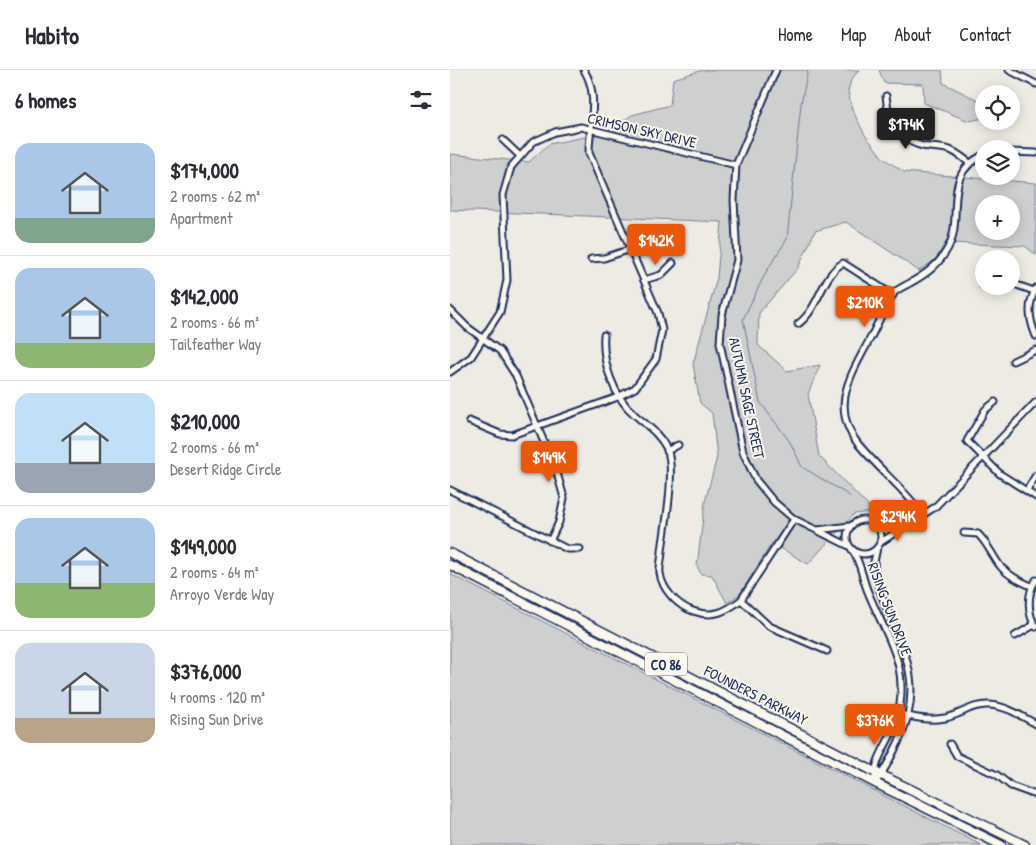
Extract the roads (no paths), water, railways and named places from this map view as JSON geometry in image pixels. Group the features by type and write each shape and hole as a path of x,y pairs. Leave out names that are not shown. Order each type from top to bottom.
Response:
{"highway":[{"name":"FOUNDERS PARKWAY","path":"450,553 873,771 1025,845"},
{"name":"FOUNDERS PARKWAY","path":"450,564 875,783 1001,845"}],"street":[{"path":"469,421 500,434 512,435 618,397 635,388 656,359 662,330 644,280 589,153 589,129 594,104 592,90 584,70"},
{"name":"AUTUMN SAGE STREET","path":"776,70 736,165 734,200 737,260 722,316 720,342 747,462 762,489 794,518 851,548"},
{"path":"1009,70 1036,84"},
{"path":"886,96 889,116 897,128 909,140 924,147 953,151 970,163"},
{"name":"CRIMSON SKY DRIVE","path":"450,372 471,357 500,312 506,280 503,195 511,167 533,142 555,132 581,127 736,165"},
{"path":"503,140 520,156"},
{"path":"1020,152 1036,153"},
{"path":"923,516 910,496 858,444 849,429 844,412 844,394 850,377 895,292 938,265 946,252 954,234 957,183 970,163 975,160"},
{"path":"591,259 604,258 631,249"},
{"path":"798,324 808,316 834,268 843,262 893,295"},
{"path":"644,280 661,275 674,264"},
{"path":"1020,286 1035,289 1029,316 1036,336"},
{"path":"450,312 500,351 509,362 557,473 564,498 559,522 550,541"},
{"path":"604,335 602,350 618,397 656,433 667,450 670,478 660,574 670,595 682,608 700,614 716,615 729,610 741,600 794,518"},
{"path":"1013,361 1036,350"},
{"path":"995,402 984,410 967,437 968,444 1000,474 1036,497"},
{"path":"850,526 846,536 851,548 865,554 877,548 881,542 935,508 1036,402"},
{"path":"667,450 678,445"},
{"path":"1027,490 1036,475"},
{"path":"450,490 567,549 580,549"},
{"path":"816,530 850,526 859,520 865,519 892,527 905,526"},
{"path":"876,523 881,532 881,542"},
{"path":"964,533 978,534 989,545 1000,566 1015,579 1032,586"},
{"name":"RISING SUN DRIVE","path":"851,548 860,563 868,593 896,650 900,673 898,713 894,730 873,771"},
{"name":"RISING SUN DRIVE","path":"875,783 882,775 905,728 910,706 911,680 905,651 875,575 874,562 877,548"},
{"path":"1015,636 1035,626 1029,601 1032,586 1036,580"},
{"path":"741,600 769,626 827,651"},
{"path":"898,713 925,719 945,718 973,706 989,705 1005,707 1036,724"},
{"path":"950,744 957,756 996,775 1011,786 1036,795"},
{"path":"873,771 875,783"}],"waterway":[{"path":"808,70 801,104 787,239 766,272 743,319 760,402 790,442 802,467 850,496"}]}
